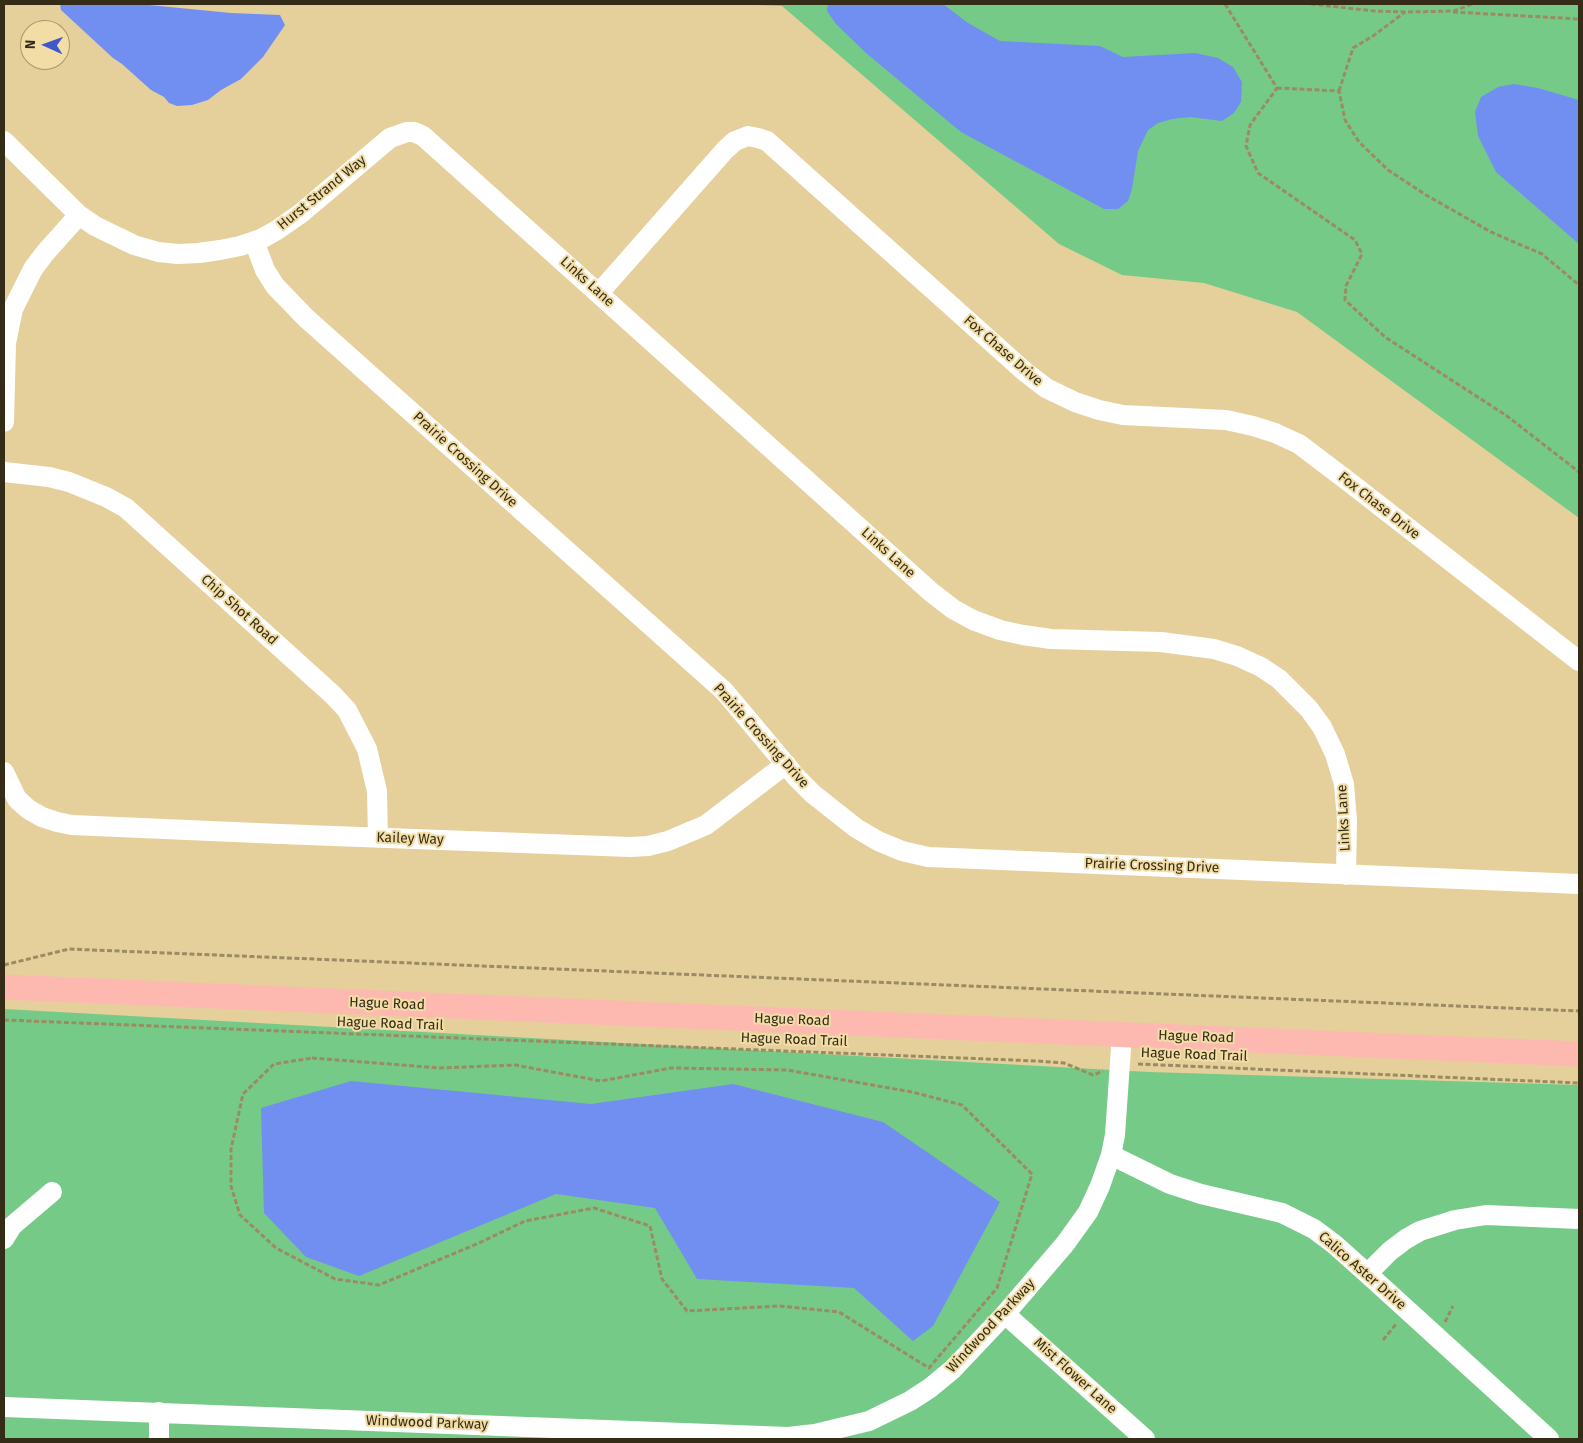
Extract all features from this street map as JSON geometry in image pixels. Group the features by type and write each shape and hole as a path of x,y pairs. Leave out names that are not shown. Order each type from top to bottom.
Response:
{"main road":[{"name":"Hague Road","path":"4,987 1579,1054"}],"street":[{"name":"Hurst Strand Way","path":"4,141 79,215 95,226 134,245 158,252 199,253 240,246 277,230 300,214 381,144 397,134 407,132"},
{"name":"Links Lane","path":"407,132 414,132 423,136 952,609 972,620 1023,636 1051,639 1161,642 1190,644 1214,649 1237,656 1261,667 1279,680 1309,710 1322,727 1335,754 1344,784 1348,820 1346,875"},
{"name":"Fox Chase Drive","path":"599,293 725,150 735,141 748,136 766,141 1024,372 1046,388 1075,402 1099,410 1123,414 1226,420 1275,433 1298,444 1579,661"},
{"path":"4,422 6,343 13,309 33,269 79,215"},
{"name":"Prairie Crossing Drive","path":"254,241 265,270 275,286 299,312 724,691 814,794 856,828 878,841 902,851 928,857 1579,884"},
{"name":"Chip Shot Road","path":"4,472 49,477 69,482 106,497 126,508 333,695 347,710 367,749 378,791 378,838"},
{"name":"Kailey Way","path":"4,772 17,799 28,809 42,817 72,824 607,847 648,846 668,841 706,825 786,764"},
{"name":"Windwood Parkway","path":"4,1407 159,1412 354,1430 550,1434 788,1437 816,1434 869,1421 890,1412 930,1388 953,1370 1066,1244 1088,1212 1111,1155 1117,1118 1122,1034"},
{"name":"Calico Aster Drive","path":"1111,1155 1170,1184 1201,1194 1282,1213 1300,1221 1334,1244 1368,1273 1549,1439"},
{"path":"4,1240 12,1226 52,1192"},
{"path":"1368,1273 1390,1251 1406,1239 1420,1231 1455,1220 1486,1215 1579,1218"},
{"name":"Mist Flower Lane","path":"1005,1314 1145,1439"},
{"path":"159,1412 159,1439"}],"path":[{"path":"1225,4 1277,88"},
{"path":"1311,4 1406,12 1454,10 1472,4"},
{"path":"1445,11 1579,19"},
{"path":"1406,12 1354,48 1339,91 1345,120 1354,135 1388,170 1426,195 1491,232 1542,254 1579,285"},
{"path":"1277,88 1339,91"},
{"path":"1277,88 1250,125 1246,146 1258,173 1355,240 1362,254 1346,286 1345,300 1385,337 1507,416 1579,472"},
{"path":"4,966 68,949 1579,1011"},
{"name":"Hague Road Trail","path":"4,1020 1037,1061 1064,1063 1094,1075 1120,1064 1579,1083"},
{"path":"312,1058 440,1068 515,1065 601,1081 671,1068 787,1070 912,1092 962,1106 1032,1174 997,1288 929,1368 839,1312 779,1306 687,1311 662,1279 650,1226 594,1208 525,1221 479,1243 379,1285 335,1279 276,1248 240,1215 231,1186 231,1149 242,1094 274,1064 312,1058"},
{"path":"1445,1322 1453,1306"}],"green space":[{"path":"730,4 1579,4 1579,518 1297,312 1204,283 1122,275 1059,244 782,6"},
{"path":"4,1009 1149,1072 1579,1085 1579,1439 4,1439"}],"water":[{"path":"60,4 139,4 231,13 280,15 285,25 263,57 241,79 208,100 192,105 177,106 169,103 164,97 151,90 113,58 61,10"},
{"path":"828,4 943,4 968,23 1000,41 1100,46 1123,57 1195,53 1218,58 1233,67 1242,82 1241,102 1234,113 1222,121 1190,117 1172,119 1158,123 1148,130 1138,151 1132,189 1128,201 1118,209 1104,209 961,132 866,53 836,24 827,11"},
{"path":"1514,84 1538,88 1579,100 1579,244 1496,172 1478,136 1475,112 1481,97 1498,87"},
{"path":"351,1081 591,1104 733,1084 883,1122 1000,1202 933,1326 913,1341 854,1288 697,1279 655,1208 556,1194 359,1276 306,1257 264,1213 261,1108"}]}
